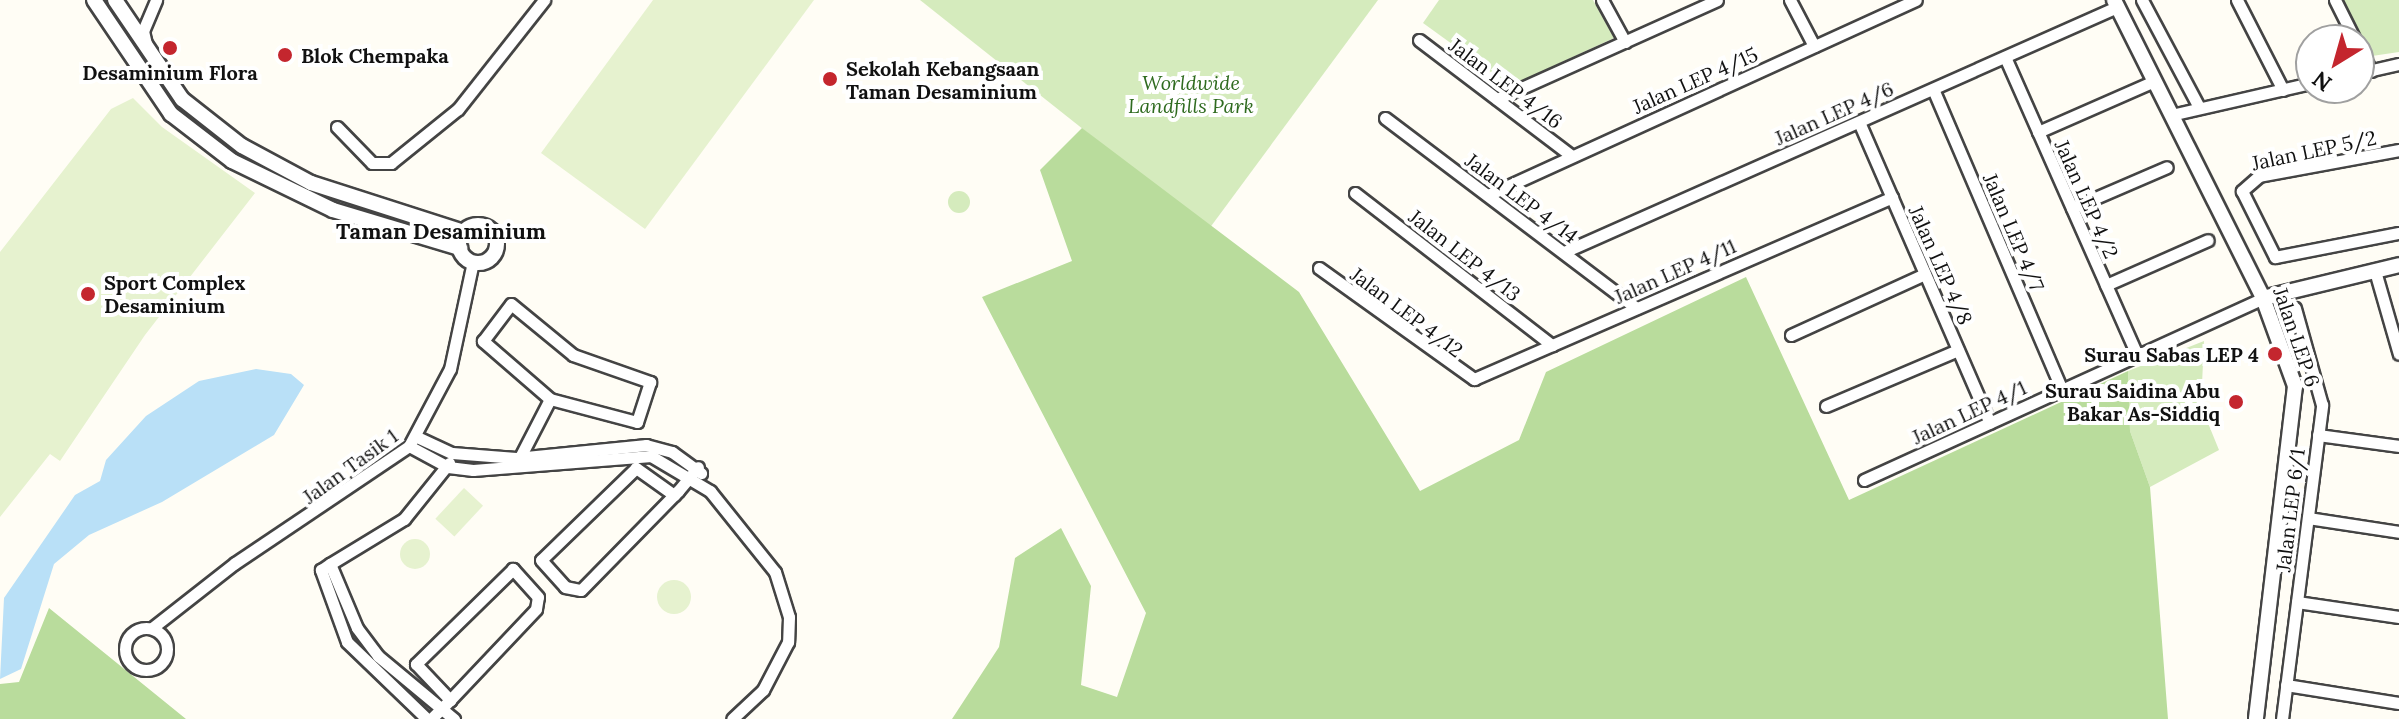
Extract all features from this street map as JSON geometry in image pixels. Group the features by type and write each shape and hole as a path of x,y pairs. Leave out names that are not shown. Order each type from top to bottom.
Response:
{"street":[{"path":"94,0 171,114 232,161 333,210 460,248 473,262 489,259 496,239 480,226 464,232 311,183 242,146 182,99 115,0"},
{"path":"148,50 143,31 156,0"},
{"path":"337,127 372,163 391,163 458,109 544,0"},
{"path":"1602,0 1625,42"},
{"path":"1497,99 1625,42 1697,4 1717,0"},
{"path":"1790,0 1814,46"},
{"name":"Jalan LEP 4/15","path":"1488,195 1814,46 1892,5 1916,0"},
{"path":"2142,0 2199,107"},
{"path":"2237,0 2283,90"},
{"path":"2335,0 2347,24"},
{"name":"Jalan LEP 4/6","path":"1564,252 2005,57 2116,4"},
{"name":"Jalan LEP 6","path":"2116,4 2263,298 2299,405 2256,719"},
{"name":"Jalan LEP 4/16","path":"1419,40 1572,156"},
{"name":"Jalan LEP 4/2","path":"2005,57 2137,355"},
{"path":"2375,70 2399,64"},
{"path":"2038,132 2154,81"},
{"path":"2171,115 2295,87"},
{"name":"Jalan LEP 4/7","path":"1933,89 2062,390"},
{"name":"Jalan LEP 4/14","path":"1385,118 1636,308"},
{"name":"Jalan LEP 4/8","path":"1859,122 1990,423"},
{"name":"Jalan LEP 5/2","path":"2399,150 2259,176 2242,191 2265,246 2285,258 2399,233"},
{"path":"2072,208 2167,167"},
{"name":"Jalan LEP 4/13","path":"1355,193 1552,345"},
{"name":"Jalan LEP 4/11","path":"1474,379 1892,197"},
{"path":"460,248 464,232"},
{"path":"2106,285 2208,240"},
{"name":"Jalan Tasik 1","path":"152,628 413,441 450,369 473,262"},
{"path":"2263,298 2399,265"},
{"name":"Jalan LEP 4/12","path":"1319,268 1474,379"},
{"path":"2375,271 2399,354"},
{"path":"1791,335 1925,274"},
{"name":"Jalan LEP 4/1","path":"1864,480 2263,298"},
{"path":"511,304 573,355 650,382 632,423 550,399 483,341 511,304"},
{"name":"Jalan LEP 6/1","path":"2282,719 2322,405 2295,308"},
{"path":"1826,406 1958,350"},
{"path":"515,472 516,458 550,399"},
{"path":"2318,435 2399,446"},
{"path":"413,441 452,453 516,458 646,445 694,471 775,572 789,617 788,642 763,690 732,719"},
{"path":"413,441 448,467 515,472 651,456 694,471"},
{"path":"452,453 448,467 404,519 330,564 320,577 347,642 429,719 446,703 536,609 538,597 513,569 416,664 446,703 454,719"},
{"path":"674,495 636,468 541,560 565,587 581,590 674,495 694,471"},
{"path":"2308,518 2399,532"},
{"path":"330,564 357,628 378,656 446,703"},
{"path":"2297,602 2399,617"},
{"path":"2286,685 2399,703"}],"green space":[{"path":"653,0 814,0 645,229 541,153"},
{"name":"Worldwide Landfills Park","path":"920,0 1378,0 1209,229"},
{"path":"1439,0 1593,0 1614,38 1510,86 1423,23"},
{"path":"2342,0 2399,0 2399,52 2375,56 2375,24 2355,24"},
{"name":"Sport Complex Desaminium","path":"133,98 162,127 255,193 145,335 60,461 50,454 0,517 0,252 111,109"},
{"path":"1082,128 1299,292 1420,491 1519,440 1546,372 1746,277 1849,500 2128,371 2130,431 2150,487 2168,719 952,719 999,647 1015,558 1061,528 1091,586 1081,685 1117,697 1146,613 982,297 1072,261 1040,170"},
{"path":"959,191 967,194 970,202 967,210 959,213 951,210 948,202 951,194"},
{"path":"2204,341 2201,406 2219,450 2150,487 2130,431 2128,371"},
{"path":"464,488 483,506 454,536 435,519"},
{"path":"415,539 426,543 430,554 426,565 415,569 404,565 400,554 404,543"},
{"path":"674,580 686,585 691,597 686,609 674,614 662,609 657,597 662,585"},
{"path":"49,608 186,719 0,719 0,684 19,682"}],"water":[{"path":"256,369 291,374 304,385 274,435 162,502 89,535 54,564 21,669 0,679 4,598 75,495 100,481 106,460 146,416 199,381"}],"place":[{"name":"Desaminium Flora","path":"170,48"},
{"name":"Blok Chempaka","path":"285,55"},
{"name":"Sekolah Kebangsaan Taman Desaminium","path":"830,79"},
{"name":"Sport Complex Desaminium","path":"88,294"},
{"name":"Surau Sabas LEP 4","path":"2275,354"},
{"name":"Surau Saidina Abu Bakar As-Siddiq","path":"2236,402"}],"district":[{"name":"Taman Desaminium","path":"441,232"}]}
